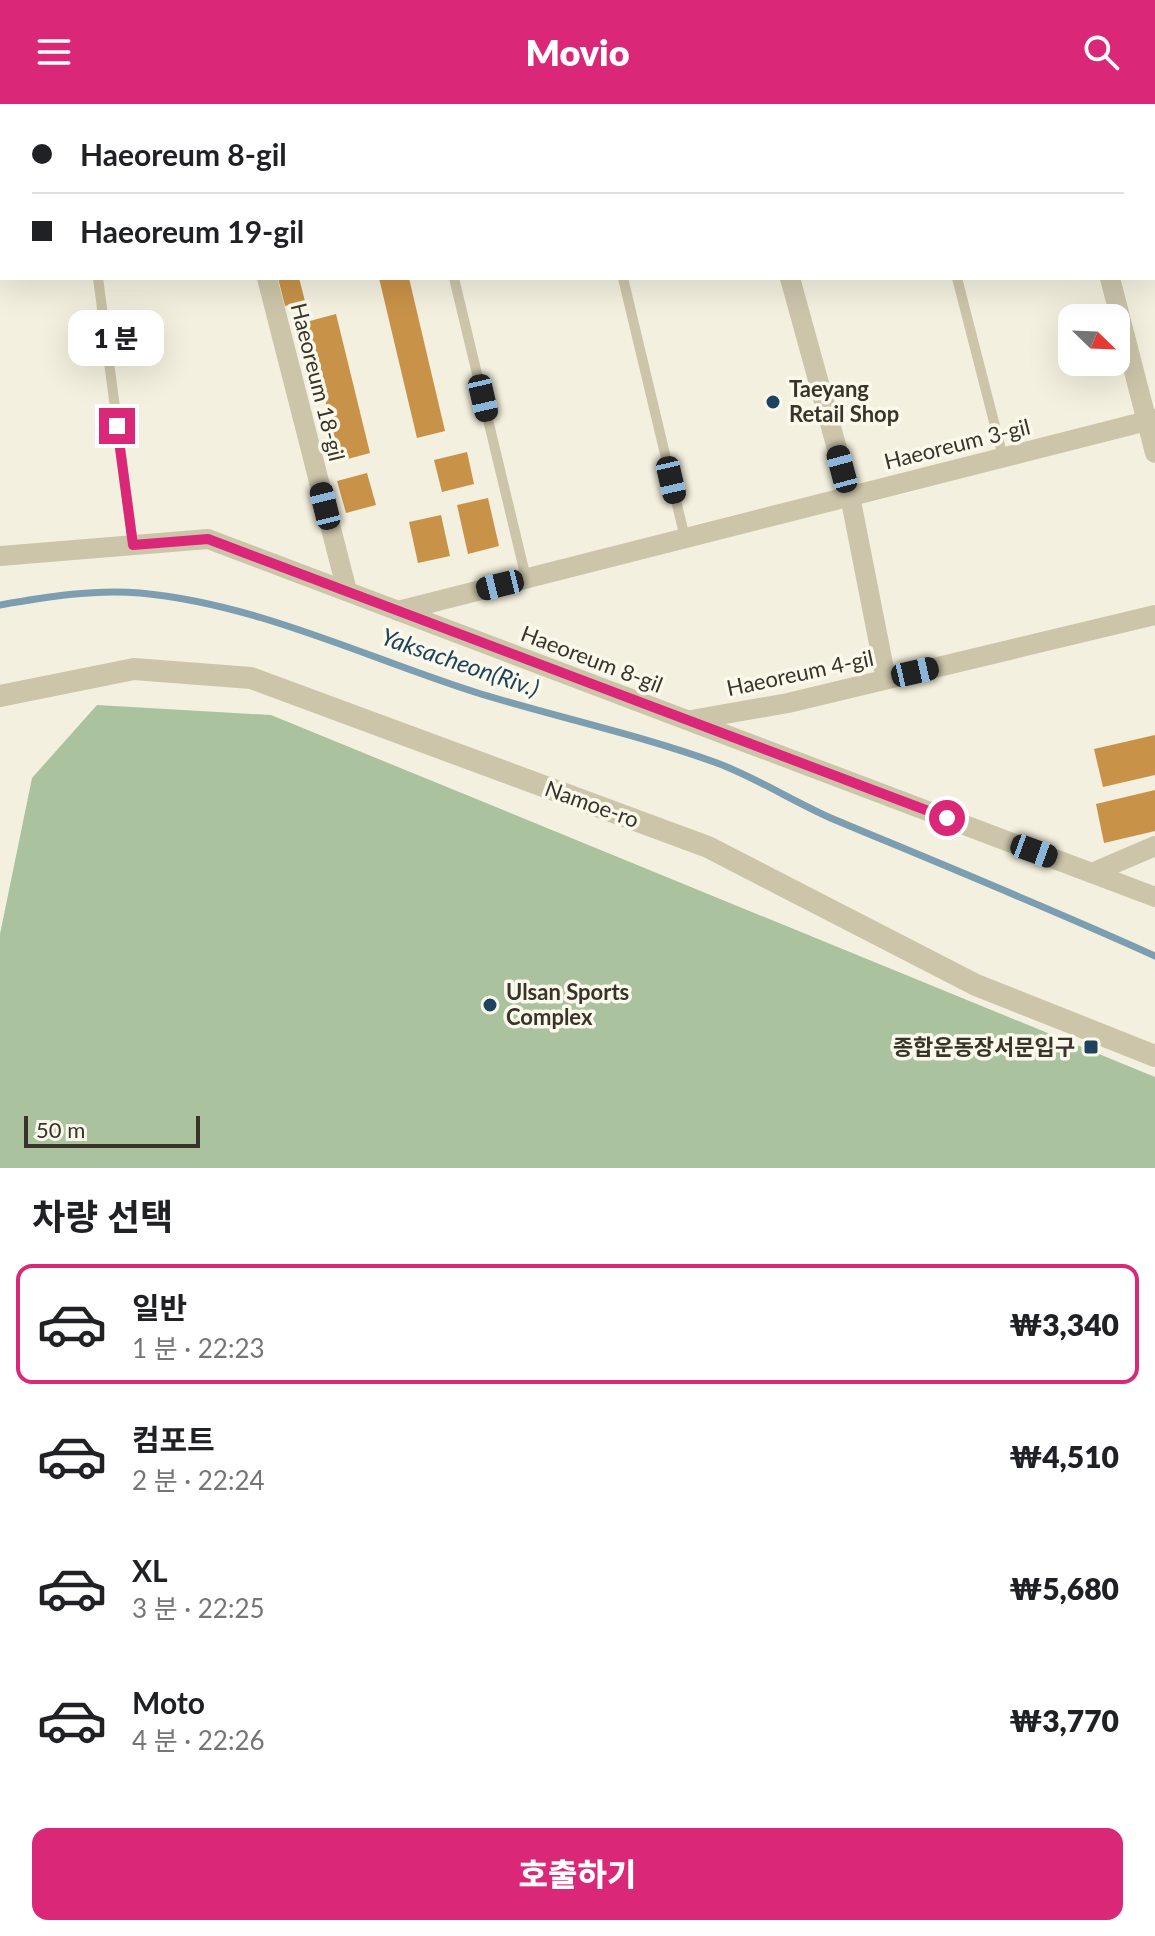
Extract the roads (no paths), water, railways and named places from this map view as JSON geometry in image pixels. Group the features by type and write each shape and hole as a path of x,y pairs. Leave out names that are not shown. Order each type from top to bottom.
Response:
{"street":[{"name":"Haeoreum 18-gil","path":"268,280 347,591"},
{"path":"791,280 850,496 886,679"},
{"path":"1111,280 1150,420 1155,453"},
{"name":"Haeoreum 3-gil","path":"398,611 1150,420"},
{"name":"Haeoreum 8-gil","path":"0,556 208,539 1155,897"},
{"name":"Haeoreum 4-gil","path":"688,720 788,703 1155,615"},
{"name":"Namoe-ro","path":"0,696 134,669 251,678 708,847 976,985 1155,1056"},
{"path":"1092,873 1155,846"}],"lane":[{"path":"98,280 133,545"},
{"path":"454,280 526,578"},
{"path":"623,280 685,538"},
{"path":"958,280 1003,457"}],"waterway":[{"name":"Yaksacheon(Riv.)","path":"0,605 87,593 140,593 228,608 271,621 481,694 717,763 833,819 1155,956"}],"place":[{"name":"Taeyang Retail Shop","path":"773,402"},
{"name":"Ulsan Sports Complex","path":"490,1005"},
{"name":"종합운동장서문입구","path":"1091,1047"}]}
